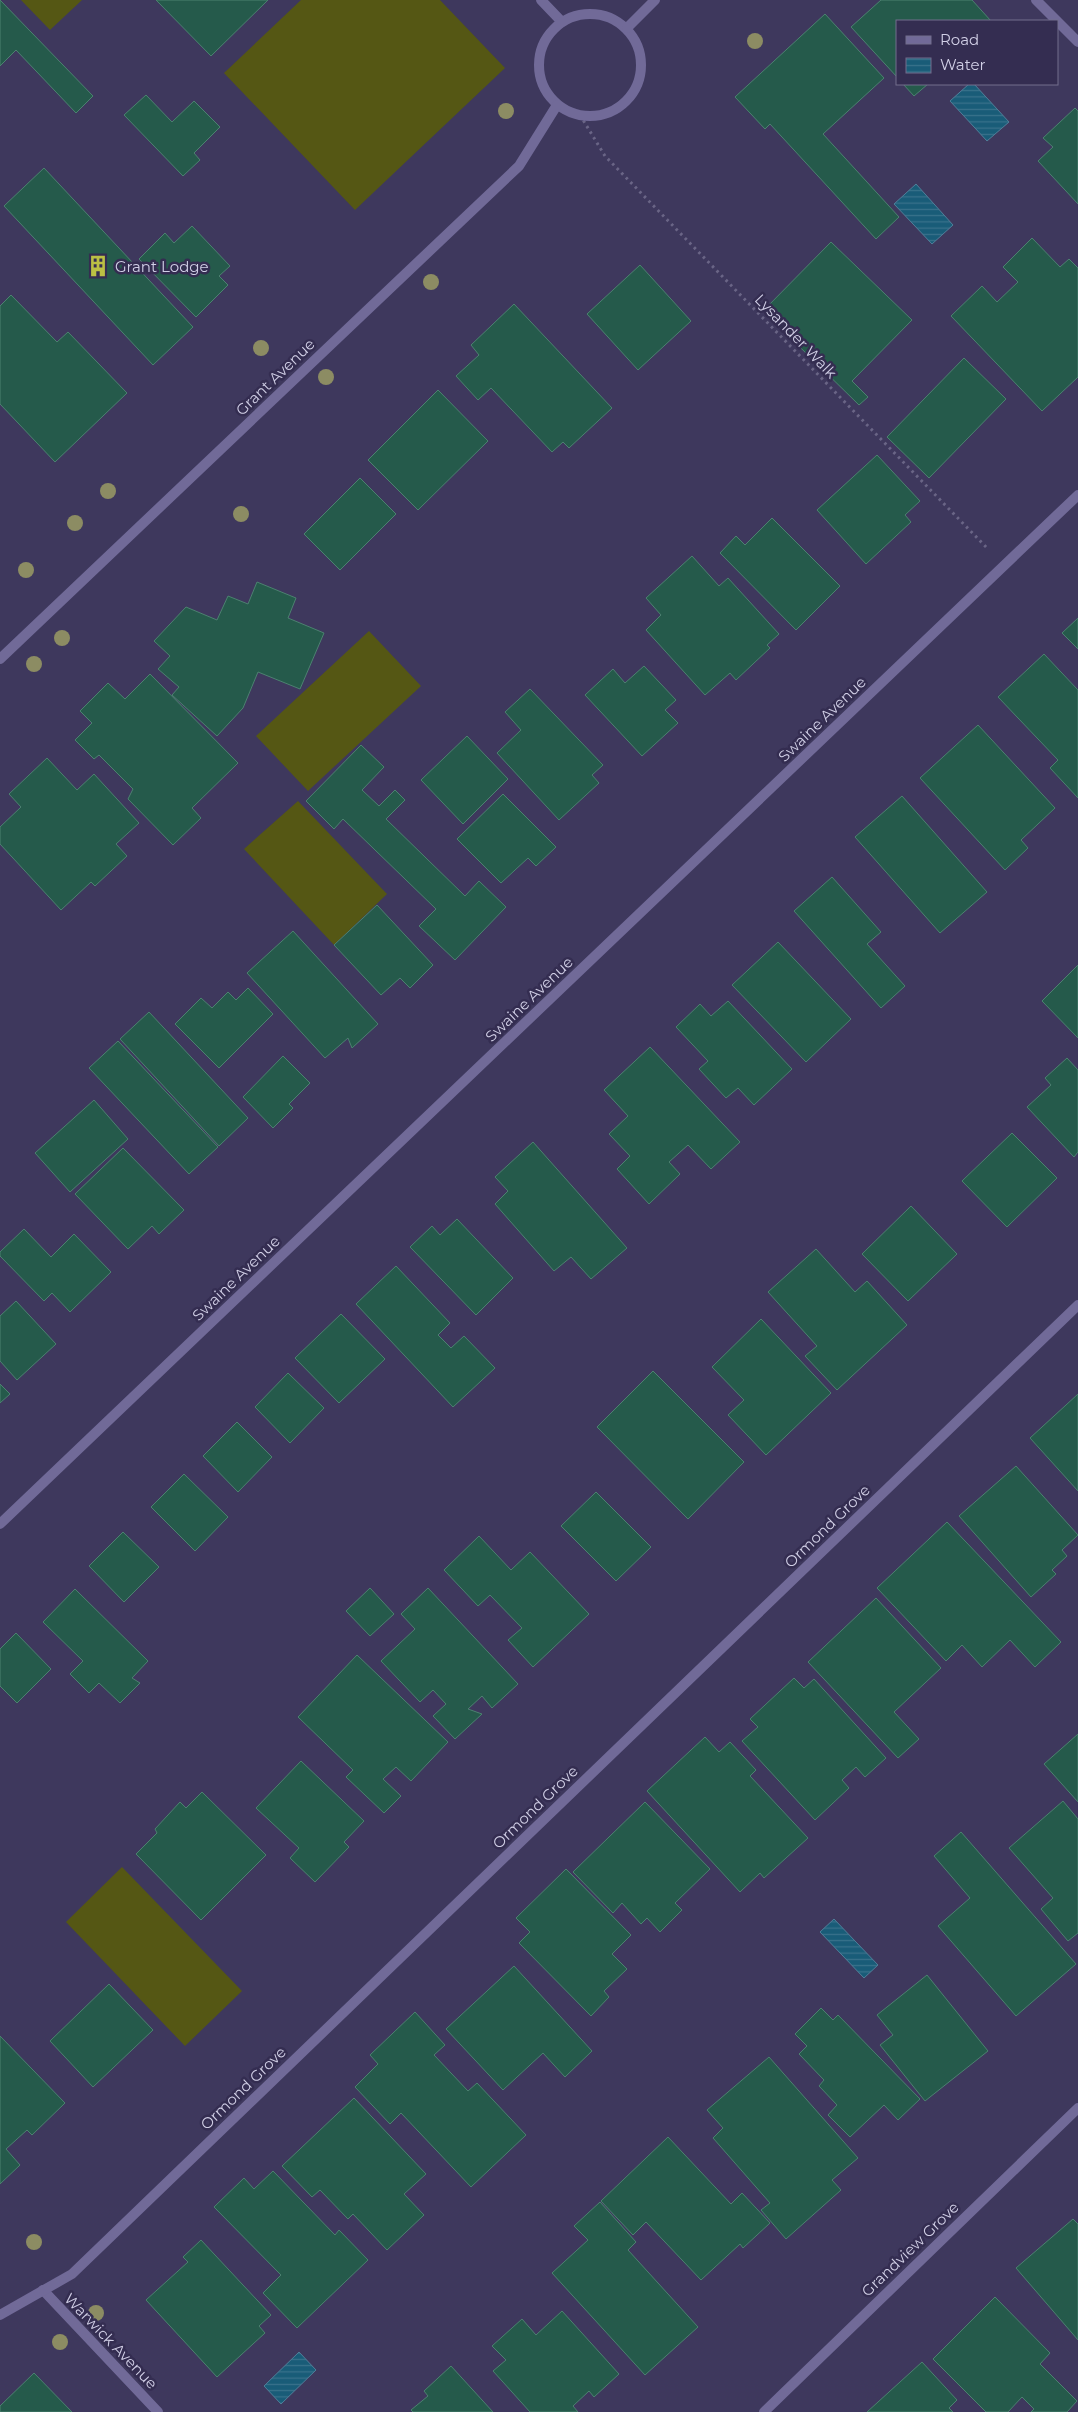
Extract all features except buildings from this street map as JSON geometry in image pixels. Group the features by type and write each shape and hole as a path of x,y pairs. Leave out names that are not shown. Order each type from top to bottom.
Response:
{"street":[{"path":"541,0 562,22"},
{"path":"627,28 655,0"},
{"path":"1036,0 1056,20"},
{"path":"596,14 614,19 627,28 637,43 642,60 641,78 633,95 621,107 604,115 580,115 569,112 557,105 546,91 539,74 540,56 546,39 562,22 579,15 596,14"},
{"path":"1058,22 1078,42"},
{"name":"Grant Avenue","path":"0,659 519,166 557,105"},
{"name":"Swaine Avenue","path":"0,1524 1078,495"},
{"name":"Ormond Grove","path":"0,2315 72,2274 1078,1305"},
{"name":"Grandview Grove","path":"764,2412 1078,2108"},
{"name":"Warwick Avenue","path":"42,2290 158,2412"}],"path":[{"name":"Lysander Walk","path":"580,115 605,156 1004,565"}],"shaded area":[{"path":"21,0 82,0 50,30"},
{"path":"301,0 440,0 505,68 355,210 224,73"},
{"path":"369,631 421,686 308,791 256,736"},
{"path":"298,801 387,894 334,945 244,849"},
{"path":"122,1867 242,1991 185,2046 66,1922"}],"water":[{"path":"968,85 975,85 1009,122 987,141 950,101"},
{"path":"916,184 953,225 932,244 894,204"},
{"path":"834,1919 878,1965 864,1978 820,1932"},
{"path":"299,2352 316,2370 281,2404 264,2386"}],"place":[{"name":"Grant Lodge","path":"98,266"}]}
